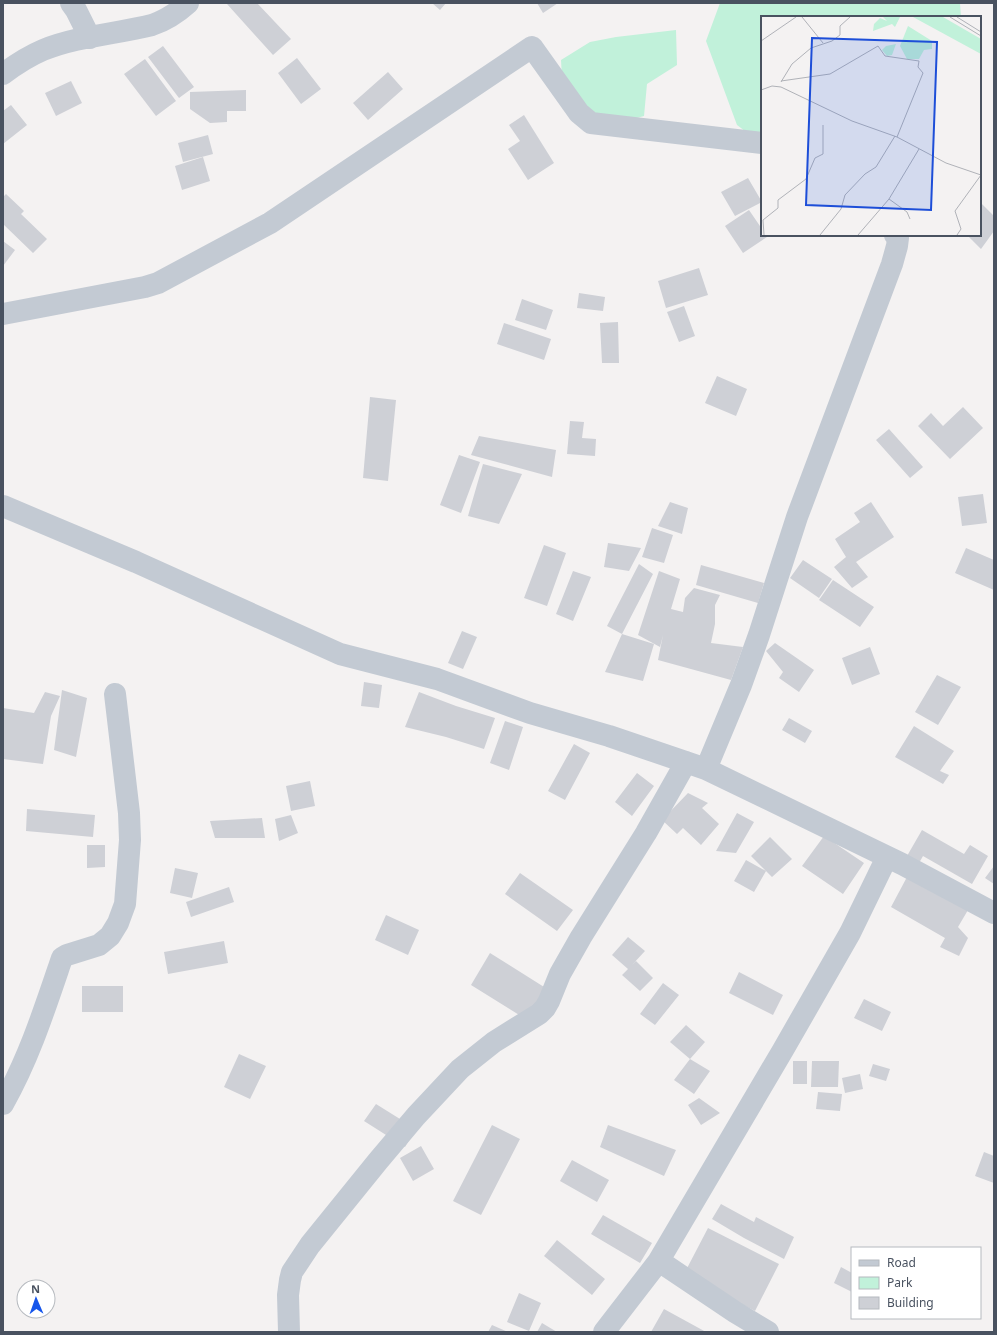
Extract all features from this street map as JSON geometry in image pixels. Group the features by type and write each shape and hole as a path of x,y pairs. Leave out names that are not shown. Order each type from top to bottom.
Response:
{"street":[{"path":"71,3 90,38"},
{"path":"3,74 19,63 42,51 69,42 135,29 163,21 188,3"},
{"path":"3,314 158,283 270,223 532,47 579,113 591,123 761,143"},
{"path":"288,1332 288,1295 292,1272 310,1245 378,1160 416,1116 460,1069 494,1042 539,1014 545,1008 560,974 581,937 646,833 696,766 740,685 759,636 797,517 892,264 897,246 898,238 896,236"},
{"path":"3,506 136,562 340,654 437,679 530,713 609,736 696,766 887,857 994,913"},
{"path":"3,1104 20,1071 37,1030 62,958 99,945 110,936 118,923 125,904 130,827 115,694"},
{"path":"604,1332 658,1262 850,933 887,857"},
{"path":"658,1262 665,1265 735,1312 768,1332"}],"green space":[{"path":"720,3 960,3 961,16 761,16 761,143 737,125 706,41"},
{"path":"676,30 677,65 647,84 644,116 603,127 562,78 561,60 590,42 616,37"}],"building":[{"path":"257,3 291,39 273,55 227,4"},
{"path":"432,3 446,3 440,10"},
{"path":"537,3 558,3 543,13"},
{"path":"163,46 194,87 179,98 148,57"},
{"path":"297,58 321,89 301,104 278,73"},
{"path":"145,59 176,101 156,116 124,74"},
{"path":"388,72 403,89 368,120 353,103"},
{"path":"71,81 82,103 56,116 45,93"},
{"path":"246,90 246,111 227,111 227,122 210,123 190,109 190,92"},
{"path":"11,105 27,125 3,144 3,111"},
{"path":"524,115 554,163 528,180 508,149 520,141 509,125"},
{"path":"208,135 213,154 183,162 178,143"},
{"path":"203,157 210,181 182,190 175,166"},
{"path":"748,178 761,203 735,216 721,192"},
{"path":"6,194 24,211 21,214 47,239 33,253 3,224 3,197"},
{"path":"981,203 994,216 994,231 981,249 968,236 981,236"},
{"path":"749,210 761,228 761,236 767,237 743,253 725,226"},
{"path":"3,241 15,250 3,266"},
{"path":"699,268 708,295 666,308 658,281"},
{"path":"579,293 605,297 603,311 577,308"},
{"path":"522,299 553,310 546,330 515,320"},
{"path":"684,306 695,336 679,342 667,312"},
{"path":"618,322 619,363 602,363 600,323"},
{"path":"504,323 551,339 544,360 497,344"},
{"path":"717,376 747,389 736,416 705,403"},
{"path":"370,397 396,400 388,481 363,478"},
{"path":"963,407 983,428 950,459 918,426 931,413 943,426"},
{"path":"570,421 584,422 582,438 596,439 595,456 567,454"},
{"path":"889,429 923,467 910,478 876,440"},
{"path":"479,436 556,450 552,477 471,455"},
{"path":"459,455 480,462 461,513 440,505"},
{"path":"483,464 522,474 499,524 468,516"},
{"path":"983,494 987,523 962,526 958,497"},
{"path":"670,502 688,508 682,534 658,526"},
{"path":"871,502 894,537 856,562 868,577 852,588 834,567 846,557 835,539 860,522 854,513"},
{"path":"652,528 673,535 664,563 642,557"},
{"path":"608,543 641,548 629,571 604,567"},
{"path":"544,545 566,553 547,606 524,598"},
{"path":"966,548 994,560 994,590 955,573"},
{"path":"803,560 832,579 819,598 790,578"},
{"path":"639,564 653,574 622,634 607,626"},
{"path":"701,565 764,583 758,603 696,585"},
{"path":"573,571 591,577 573,621 556,614"},
{"path":"659,571 680,579 671,609 683,612 685,598 694,588 720,595 715,605 715,624 711,643 743,647 731,680 658,660 663,635 660,647 638,635"},
{"path":"833,580 874,607 860,627 819,600"},
{"path":"462,631 477,637 463,669 448,663"},
{"path":"622,634 654,644 643,681 605,672"},
{"path":"775,643 814,670 799,692 779,678 783,672 766,651"},
{"path":"870,647 880,674 852,685 842,658"},
{"path":"937,675 961,687 938,725 915,712"},
{"path":"364,682 382,685 379,708 361,706"},
{"path":"62,690 87,698 76,757 54,750"},
{"path":"45,692 60,696 51,716 43,764 3,759 3,708 34,713"},
{"path":"419,692 456,706 495,718 484,749 446,737 405,727"},
{"path":"789,718 812,731 805,743 782,730"},
{"path":"505,721 523,727 509,770 490,763"},
{"path":"914,726 954,751 940,771 949,775 943,784 895,757"},
{"path":"574,744 590,753 565,800 548,791"},
{"path":"637,773 654,786 632,816 615,802"},
{"path":"310,781 315,806 291,811 286,786"},
{"path":"688,793 708,803 702,808 719,824 701,845 683,828 677,834 662,820"},
{"path":"27,809 95,815 93,837 26,831"},
{"path":"737,813 754,822 736,853 716,851"},
{"path":"291,815 298,833 279,841 275,819"},
{"path":"262,818 265,838 215,838 210,821"},
{"path":"922,830 964,854 970,845 988,856 972,884 923,856 919,863 907,856"},
{"path":"824,836 864,863 843,894 802,866"},
{"path":"770,837 792,859 772,877 751,856"},
{"path":"87,845 105,845 105,867 87,868"},
{"path":"746,860 766,871 754,892 734,881"},
{"path":"994,866 994,884 985,878"},
{"path":"175,868 198,873 192,898 170,893"},
{"path":"520,873 573,910 557,931 505,894"},
{"path":"907,877 968,910 958,927 968,938 959,956 940,947 945,938 891,907"},
{"path":"229,887 234,902 191,917 186,902"},
{"path":"386,915 419,930 408,955 375,940"},
{"path":"628,937 645,951 632,965 636,961 653,978 640,991 622,975 628,969 612,955"},
{"path":"224,941 228,963 168,974 164,952"},
{"path":"490,953 552,992 532,1023 471,985"},
{"path":"739,972 783,995 773,1015 729,993"},
{"path":"663,983 679,995 655,1025 640,1014"},
{"path":"82,986 123,986 123,1012 82,1012"},
{"path":"864,999 891,1012 882,1031 854,1018"},
{"path":"686,1025 705,1042 690,1059 670,1042"},
{"path":"239,1054 266,1066 250,1099 224,1087"},
{"path":"690,1059 710,1071 694,1094 674,1080"},
{"path":"793,1061 807,1061 807,1084 793,1084"},
{"path":"812,1061 839,1061 838,1087 811,1087"},
{"path":"873,1064 890,1069 886,1081 869,1076"},
{"path":"860,1074 863,1089 845,1093 842,1078"},
{"path":"818,1092 842,1094 840,1111 816,1109"},
{"path":"699,1098 720,1113 701,1125 688,1105"},
{"path":"376,1104 416,1129 405,1147 364,1121"},
{"path":"492,1125 520,1139 481,1215 453,1201"},
{"path":"608,1125 676,1150 664,1176 600,1147"},
{"path":"421,1146 434,1169 413,1181 400,1158"},
{"path":"984,1152 994,1156 994,1183 975,1176"},
{"path":"572,1160 609,1180 597,1202 560,1181"},
{"path":"721,1204 754,1222 756,1217 794,1237 784,1259 712,1219"},
{"path":"603,1215 652,1243 640,1263 591,1234"},
{"path":"708,1228 779,1264 755,1311 684,1274"},
{"path":"557,1240 605,1279 592,1295 544,1256"},
{"path":"841,1267 851,1272 851,1292 834,1283"},
{"path":"519,1293 541,1303 529,1331 507,1322"},
{"path":"664,1309 706,1332 651,1332"},
{"path":"542,1323 557,1332 537,1332"},
{"path":"492,1325 508,1332 488,1332"}]}
